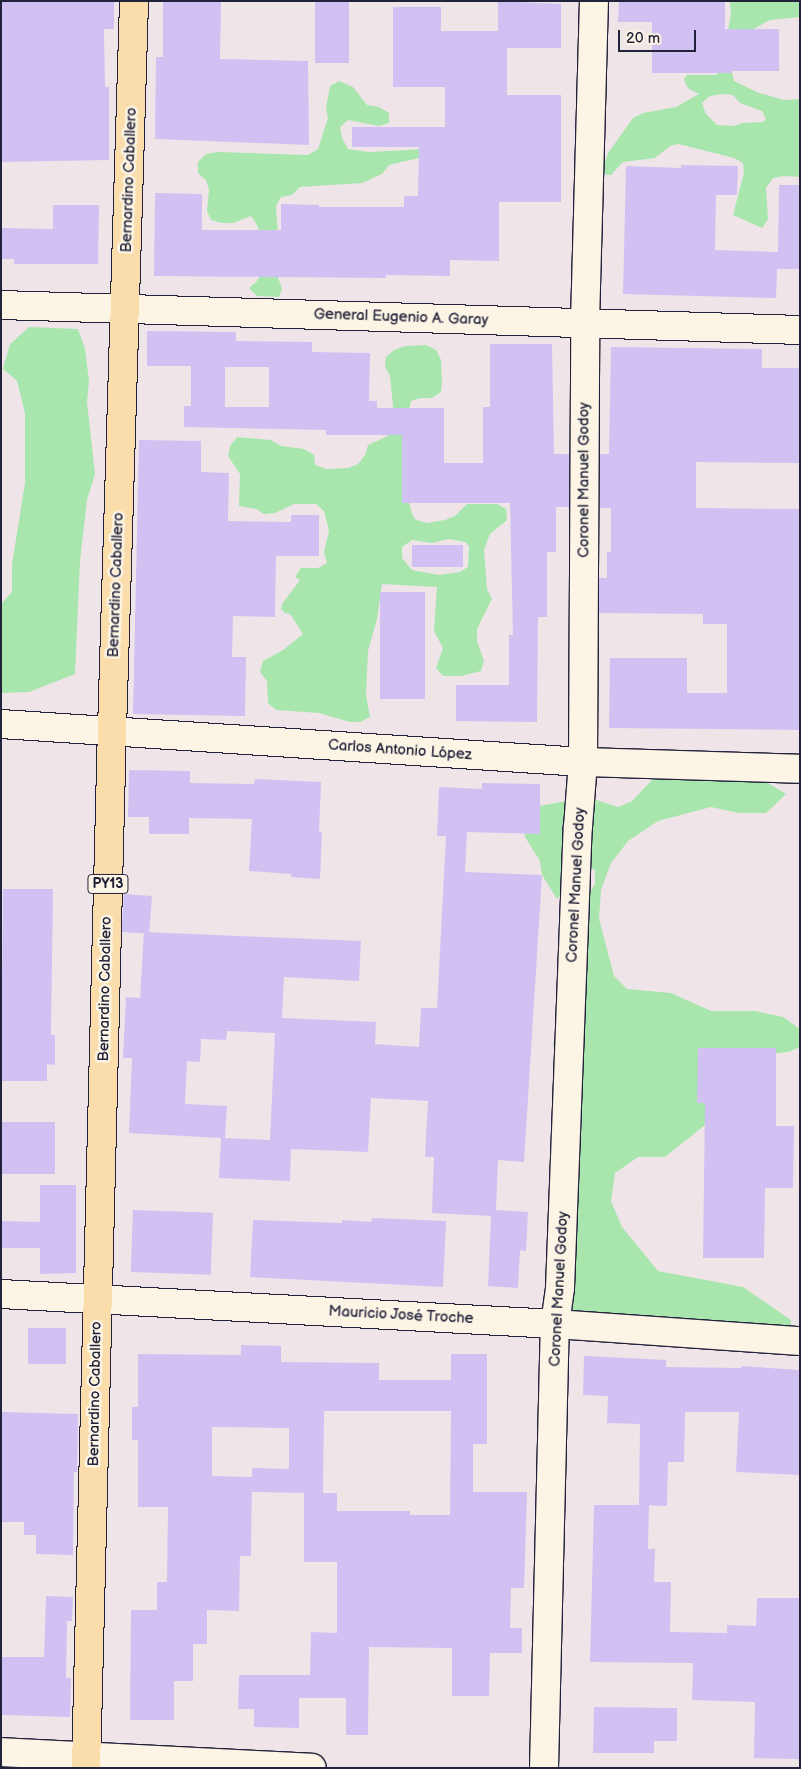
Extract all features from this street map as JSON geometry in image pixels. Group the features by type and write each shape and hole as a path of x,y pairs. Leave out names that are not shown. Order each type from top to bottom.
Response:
{"highway":[{"name":"Bernardino Caballero","path":"86,1762 112,730 134,1"}],"street":[{"name":"Coronel Manuel Godoy","path":"544,1768 555,1324 560,1288 578,827 583,762 585,322 594,1"},
{"name":"General Eugenio A. Garay","path":"1,305 800,330"},
{"name":"Carlos Antonio López","path":"1,724 583,762 800,769"},
{"name":"Mauricio José Troche","path":"1,1294 555,1324 800,1341"},
{"path":"1,1752 86,1762 312,1768"}],"green space":[{"path":"730,1 800,1 800,17 770,20 746,33 731,68 734,81 759,93 784,100 800,99 800,177 784,176 773,178 766,188 768,219 762,228 733,215 744,173 743,163 734,158 678,144 670,146 655,158 623,162 611,175 601,174 608,153 633,118 643,113 676,107 699,94 689,89 686,85 684,79 687,75 717,75 722,63 731,14","holes":["733,95 740,103 762,111 766,119 764,122 742,123 734,126 717,125 706,114 702,103 710,96"]},
{"path":"339,81 353,87 367,105 379,107 389,113 389,123 379,126 348,120 340,127 342,138 348,149 369,152 425,149 419,158 389,165 382,174 362,183 300,187 292,195 281,197 276,206 279,251 275,269 282,289 279,297 257,296 249,288 257,281 262,271 263,245 257,225 251,216 233,223 211,220 207,211 209,190 206,180 198,173 198,162 206,154 217,152 308,155 318,149 328,118 326,108 330,86"},
{"path":"29,327 78,329 85,349 89,381 87,402 95,474 87,500 80,561 75,674 29,692 1,693 1,604 12,592 12,564 25,483 25,413 17,381 3,369 10,344"},
{"path":"426,345 436,350 441,360 441,392 432,398 421,398 411,401 404,432 408,499 413,516 416,520 427,523 455,516 467,504 497,504 506,509 507,520 490,534 484,550 487,589 492,599 477,629 477,641 484,661 481,671 461,676 443,676 436,668 443,648 434,631 437,587 382,584 377,619 368,651 366,695 370,717 360,722 350,722 319,713 276,710 268,703 267,681 260,672 263,661 283,650 303,634 290,614 285,613 281,609 282,604 300,580 295,577 301,568 318,568 327,563 324,552 329,531 324,511 316,504 294,504 275,513 264,514 256,509 239,506 240,474 228,456 230,446 237,437 271,440 281,446 304,449 314,455 315,465 326,469 348,468 358,464 365,455 368,445 388,436 395,427 390,376 385,367 386,357 394,350 405,346","holes":["449,539 465,542 469,546 468,567 460,572 439,575 412,570 402,558 402,547 412,540 432,543"]},
{"path":"740,766 786,794 766,813 739,813 711,807 658,821 628,841 611,863 601,890 599,919 614,976 627,989 671,993 711,1011 755,1011 783,1017 800,1029 800,1047 788,1052 758,1055 705,1125 665,1157 638,1157 615,1173 611,1201 622,1227 658,1271 743,1287 791,1320 790,1334 570,1315 564,1112 553,1043 569,1002 565,932 595,884 595,870 581,865 576,878 557,899 542,875 540,861 525,837 524,809 587,797 618,807 632,801 652,780 678,769"}],"building":[{"path":"1,1 114,1 114,29 104,29 105,87 109,87 109,160 1,162"},
{"path":"163,1 221,1 220,59 308,61 309,145 155,139 156,57 163,57"},
{"path":"315,1 349,1 349,63 315,63"},
{"path":"498,1 561,4 561,48 507,48 507,95 561,95 561,202 499,202 499,261 450,260 450,276 386,275 386,278 154,276 155,193 202,194 202,230 281,230 281,204 319,205 319,207 404,207 404,196 418,196 419,147 352,147 352,127 445,127 445,87 393,87 393,7 441,7 441,31 498,31"},
{"path":"619,1 725,1 725,29 779,29 779,71 652,73 652,22 618,22"},
{"path":"681,165 738,166 737,195 716,195 715,250 778,252 779,185 800,185 800,269 777,269 776,298 623,294 626,166 681,168"},
{"path":"53,205 99,205 98,264 14,264 14,259 1,259 1,228 53,229"},
{"path":"147,331 236,332 236,341 312,342 312,352 370,353 369,401 377,401 377,408 444,408 444,463 483,463 483,407 490,407 490,344 552,344 554,454 569,454 569,507 556,507 556,552 547,552 547,617 538,617 537,722 456,721 456,685 509,685 509,635 513,635 510,503 402,503 402,435 326,435 326,430 184,427 184,406 191,406 191,366 147,366","holes":["225,367 269,367 269,407 225,407"]},
{"path":"611,347 762,349 762,368 800,368 800,463 696,462 696,508 800,509 800,730 609,728 610,658 687,658 687,693 727,693 727,624 703,624 703,614 599,613 599,578 607,578 607,552 611,552 611,508 600,508 600,454 609,454"},
{"path":"139,440 201,441 201,472 229,473 228,521 291,522 291,515 319,515 319,556 276,556 275,617 233,616 232,657 246,657 245,716 133,714"},
{"path":"412,545 463,545 463,567 412,567"},
{"path":"380,592 425,592 425,699 380,699"},
{"path":"129,770 190,771 190,783 254,784 255,779 321,782 319,832 322,832 320,879 291,877 291,874 249,871 252,819 189,818 189,834 149,834 149,817 128,817"},
{"path":"482,783 540,784 540,834 467,832 465,872 542,875 524,1162 498,1160 496,1210 528,1212 526,1251 520,1250 518,1288 488,1286 491,1216 432,1213 434,1157 425,1157 428,1101 371,1098 368,1152 291,1149 290,1181 219,1178 221,1138 129,1133 132,1058 123,1058 126,997 140,998 144,932 361,941 359,981 284,977 282,1018 376,1022 375,1044 419,1047 421,1008 437,1008 446,836 437,836 439,787 482,789","holes":["227,1031 275,1033 270,1140 225,1138 227,1106 185,1104 187,1061 200,1062 201,1039 226,1040"]},
{"path":"3,889 53,889 51,1035 55,1035 55,1065 47,1064 47,1081 1,1081"},
{"path":"124,894 152,896 149,934 121,932"},
{"path":"698,1048 776,1048 776,1126 794,1126 793,1188 765,1188 764,1258 703,1258 705,1103 697,1103"},
{"path":"1,1122 55,1122 55,1174 1,1174"},
{"path":"40,1185 76,1185 76,1273 40,1274 40,1248 1,1248 1,1221 40,1222"},
{"path":"133,1210 213,1213 211,1275 131,1272"},
{"path":"372,1218 446,1221 443,1287 250,1277 253,1220 342,1223 342,1220 371,1222"},
{"path":"28,1328 66,1328 66,1364 28,1364"},
{"path":"241,1345 281,1346 281,1362 379,1363 379,1380 451,1380 451,1354 487,1354 487,1444 473,1444 473,1492 527,1492 524,1588 511,1588 510,1628 522,1628 522,1653 490,1653 489,1696 452,1696 452,1648 369,1647 368,1735 346,1735 346,1698 299,1698 299,1728 254,1727 254,1709 238,1709 239,1675 310,1675 311,1632 337,1633 337,1562 304,1562 304,1493 252,1492 252,1477 251,1556 240,1556 239,1611 207,1610 207,1644 193,1644 193,1681 174,1681 174,1720 130,1720 131,1610 157,1610 157,1582 167,1582 168,1507 138,1507 138,1440 132,1440 132,1407 138,1407 138,1354 241,1355","holes":["324,1411 451,1411 450,1515 410,1515 410,1511 337,1511 337,1493 323,1493","212,1427 289,1428 289,1469 252,1468 252,1477 212,1476"]},
{"path":"584,1356 666,1360 666,1367 741,1368 741,1366 800,1370 800,1475 736,1472 739,1412 685,1412 684,1462 668,1462 667,1506 639,1505 640,1424 607,1423 608,1396 583,1395"},
{"path":"1,1412 78,1414 77,1472 74,1472 73,1555 36,1554 36,1535 24,1535 24,1522 1,1522"},
{"path":"594,1505 649,1505 648,1549 655,1549 654,1582 671,1582 670,1632 727,1633 727,1625 756,1626 757,1598 800,1598 800,1759 754,1758 755,1702 692,1700 693,1663 590,1662"},
{"path":"46,1596 73,1597 72,1621 67,1621 66,1678 71,1678 70,1717 1,1715 1,1657 44,1657"},
{"path":"594,1707 677,1708 677,1741 654,1741 654,1753 593,1753"}]}
